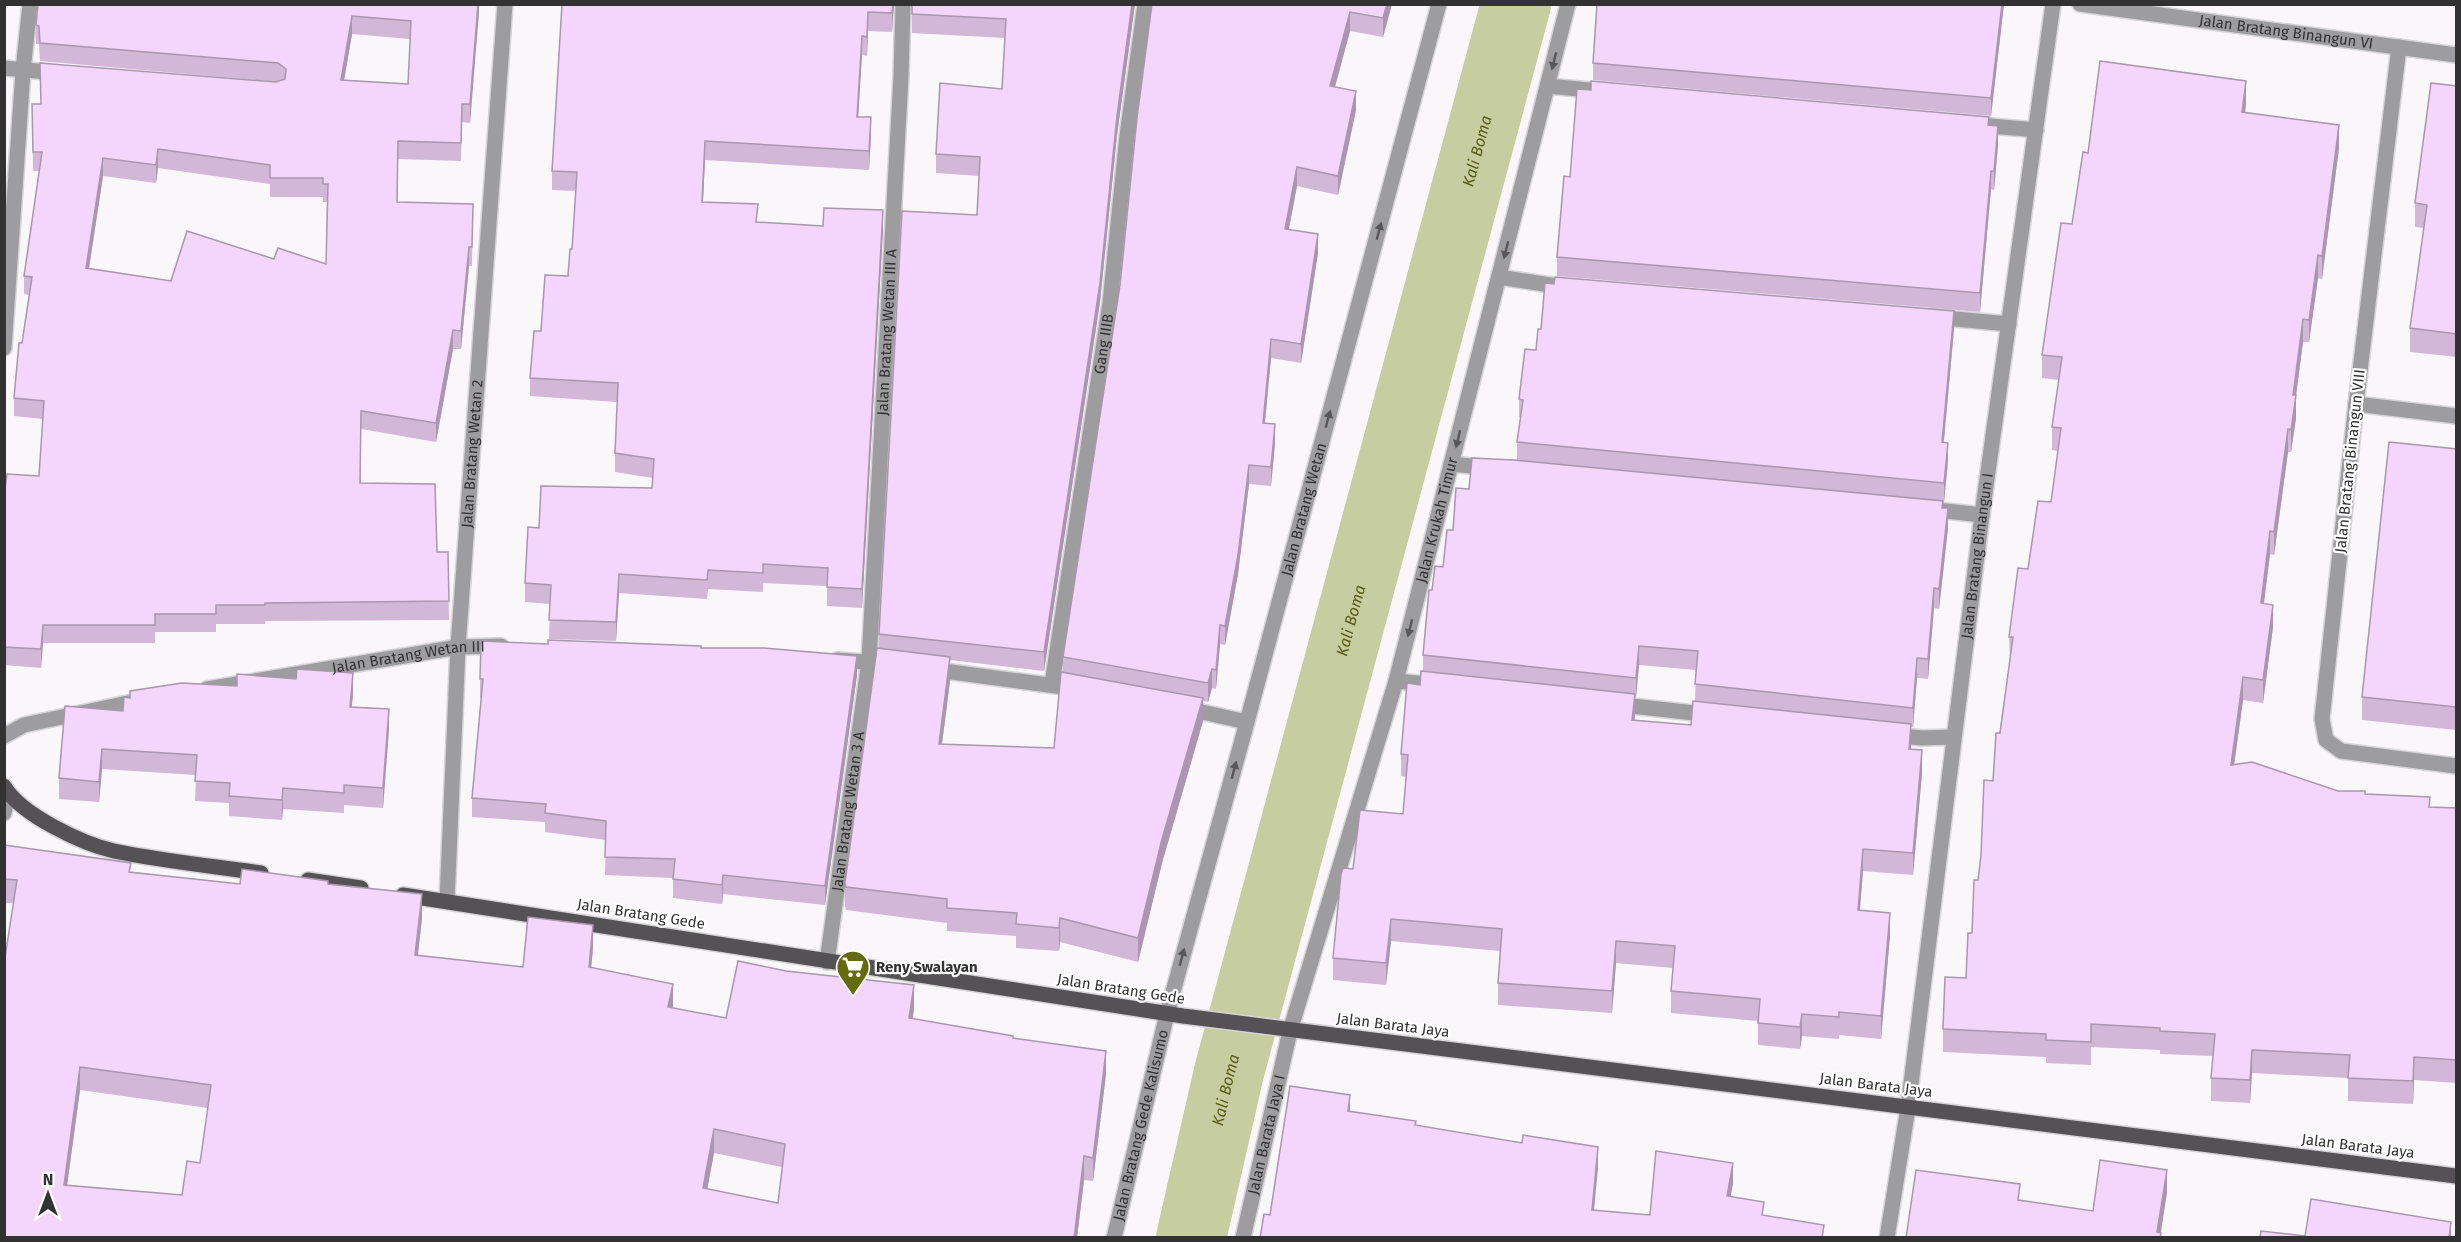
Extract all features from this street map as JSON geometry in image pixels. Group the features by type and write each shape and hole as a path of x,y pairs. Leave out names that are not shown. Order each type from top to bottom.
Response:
{"main road":[{"path":"6,790 32,814 58,829 112,851 274,875"},
{"name":"Jalan Bratang Gede","path":"297,879 1183,1017 1290,1031"},
{"name":"Jalan Barata Jaya","path":"1290,1031 2457,1176"}],"street":[{"path":"4,348 9,196 30,4"},
{"name":"Jalan Bratang Wetan 2","path":"447,901 458,647 506,4"},
{"name":"Jalan Bratang Wetan III A","path":"869,661 901,88 903,4"},
{"name":"Gang IIIB","path":"1052,684 1110,303 1127,136 1145,4"},
{"name":"Jalan Bratang Wetan","path":"1167,1014 1439,4"},
{"name":"Jalan Krukah Timur","path":"1290,1031 1396,681 1568,4"},
{"name":"Jalan Bratang Binangun I","path":"1887,1238 1908,1108 1982,515 2053,4"},
{"name":"Jalan Bratang Binangun VI","path":"2080,4 2457,54"},
{"name":"Jalan Bratang Binangun VIII","path":"2399,47 2356,404 2322,719 2326,740 2341,751 2457,766"},
{"path":"4,68 69,74"},
{"path":"1548,86 1619,93"},
{"path":"1965,124 2036,130"},
{"path":"1499,278 1582,288"},
{"path":"1914,315 2009,324"},
{"path":"2356,404 2457,416"},
{"path":"1451,464 1510,470"},
{"path":"1910,508 1982,515"},
{"name":"Jalan Bratang Wetan III","path":"192,691 458,647 518,647"},
{"path":"822,659 869,661 1052,684 1096,692"},
{"name":"Jalan Bratang Wetan 3 A","path":"827,962 869,661"},
{"path":"1396,681 1449,686"},
{"path":"4,736 24,725 157,697"},
{"path":"1603,703 1733,717"},
{"path":"1173,706 1247,722"},
{"path":"1875,733 1922,738 1953,737"},
{"path":"4,813 6,790"},
{"name":"Jalan Bratang Gede Kalisumo","path":"1114,1238 1167,1014"},
{"name":"Jalan Barata Jaya I","path":"1243,1238 1290,1031"}],"building":[{"path":"38,4 478,4 470,104 462,104 461,143 398,141 397,202 473,204 472,247 469,247 461,331 453,330 436,423 361,411 360,483 435,484 437,552 448,552 449,601 216,605 216,614 155,614 155,625 43,625 41,649 4,647 4,496 7,474 39,476 44,401 14,398 19,343 22,343 32,277 24,276 42,152 33,152 32,104 41,104 40,63 276,82 285,79 286,69 278,63 40,43 39,26 36,25","holes":["352,16 411,21 408,84 341,80","158,149 270,165 270,178 323,178 323,184 328,184 326,264 278,248 274,259 187,231 171,281 86,268 103,158 156,165"]},
{"path":"562,4 893,4 892,13 868,12 867,37 862,36 857,117 871,117 869,151 705,141 702,202 758,204 756,222 823,226 824,208 883,210 862,589 827,587 828,568 763,564 763,573 708,570 707,580 619,574 616,622 549,620 551,585 525,583 528,527 539,528 541,486 652,488 654,459 615,453 618,383 530,378 534,331 541,331 545,275 568,276 570,249 572,249 577,172 552,171"},
{"path":"912,4 1132,4 1117,116 1100,283 1044,652 879,634 902,211 977,215 980,157 936,154 940,83 1002,89 1006,19 912,14"},
{"path":"1152,4 1387,4 1383,18 1350,12 1330,86 1356,91 1338,176 1297,167 1285,229 1318,234 1301,344 1271,339 1263,423 1275,424 1271,467 1249,465 1238,555 1225,626 1220,625 1216,670 1212,669 1208,683 1063,657 1120,285 1137,118"},
{"path":"1597,4 2002,4 1991,98 1593,63"},
{"path":"2100,61 2246,81 2242,112 2339,125 2322,256 2318,255 2309,320 2303,319 2291,430 2288,429 2274,532 2270,531 2261,603 2273,605 2263,680 2243,677 2231,765 2252,762 2338,791 2430,797 2429,807 2457,808 2457,1060 2414,1057 2413,1081 2348,1078 2350,1055 2252,1050 2250,1080 2211,1078 2215,1034 2091,1024 2091,1042 2046,1040 2046,1034 1943,1029 1945,977 1966,978 1968,933 1972,933 1974,880 1978,880 1981,855 1984,780 1993,781 1996,733 2000,733 2013,637 2009,637 2018,568 2028,569 2038,501 2051,502 2061,428 2052,427 2062,357 2042,355 2061,223 2072,224 2083,152 2088,153"},
{"path":"1591,81 1989,117 1988,125 1998,126 1994,171 1991,171 1980,293 1557,257 1564,176 1570,177 1577,89 1591,90"},
{"path":"2431,83 2457,86 2457,334 2410,328 2427,205 2415,203"},
{"path":"1555,277 1954,311 1942,442 1948,443 1944,483 1517,442 1523,400 1519,399 1525,349 1536,350 1538,329 1541,329 1545,283 1554,284"},
{"path":"2389,442 2457,449 2456,707 2362,697"},
{"path":"1472,458 1514,460 1943,501 1942,508 1948,508 1939,589 1934,588 1928,659 1917,658 1913,708 1695,684 1698,651 1639,646 1636,678 1423,655 1429,590 1432,590 1435,566 1443,567 1447,530 1453,530 1456,488 1469,489"},
{"path":"548,640 701,646 701,648 764,648 857,656 825,886 723,875 722,885 673,879 675,859 605,857 606,821 545,813 546,804 472,798 483,679 480,679 481,641 548,644"},
{"path":"877,648 950,657 939,744 1054,748 1061,672 1203,698 1162,839 1138,938 1060,918 1059,928 1016,924 1017,913 947,908 947,899 846,887"},
{"path":"297,669 353,673 350,707 389,709 383,788 344,785 344,793 283,788 282,800 229,796 230,783 195,781 197,755 102,749 99,782 59,778 65,706 123,711 124,697 130,698 130,691 182,683 237,686 237,674 296,679"},
{"path":"1421,671 1635,694 1632,720 1691,725 1693,701 1911,724 1909,749 1922,750 1913,853 1863,849 1858,910 1890,913 1881,1016 1839,1012 1839,1017 1802,1014 1800,1027 1758,1023 1760,999 1671,991 1675,946 1616,941 1612,991 1498,983 1502,929 1391,919 1386,963 1333,958 1341,874 1343,868 1353,869 1360,810 1403,814 1408,755 1401,754 1407,683 1420,685"},
{"path":"4,845 131,863 129,872 240,884 242,869 328,881 328,884 422,894 415,955 523,967 528,917 593,925 589,967 673,984 668,1007 726,1018 738,961 786,971 914,985 909,1018 1013,1036 1013,1038 1106,1051 1093,1158 1084,1156 1074,1238 4,1238 4,964 17,880 4,879","holes":["80,1067 211,1085 200,1163 187,1161 182,1195 64,1185","714,1129 785,1144 778,1203 703,1188"]},
{"path":"1290,1086 1350,1095 1348,1111 1416,1121 1415,1125 1522,1143 1523,1135 1598,1147 1592,1210 1650,1215 1656,1151 1733,1163 1727,1196 1764,1202 1762,1215 1824,1225 1822,1238 1260,1238 1264,1214 1270,1215"},
{"path":"2100,1160 2167,1170 2157,1232 2161,1233 2160,1238 1906,1238 1916,1170 2020,1184 2018,1200 2093,1211"},
{"path":"2311,1199 2451,1222 2449,1238 2260,1238 2261,1231 2305,1236"}],"waterway":[{"name":"Kali Boma","path":"1191,1238 1229,1072 1516,4"}],"place":[{"name":"Reny Swalayan","path":"853,996"}]}
